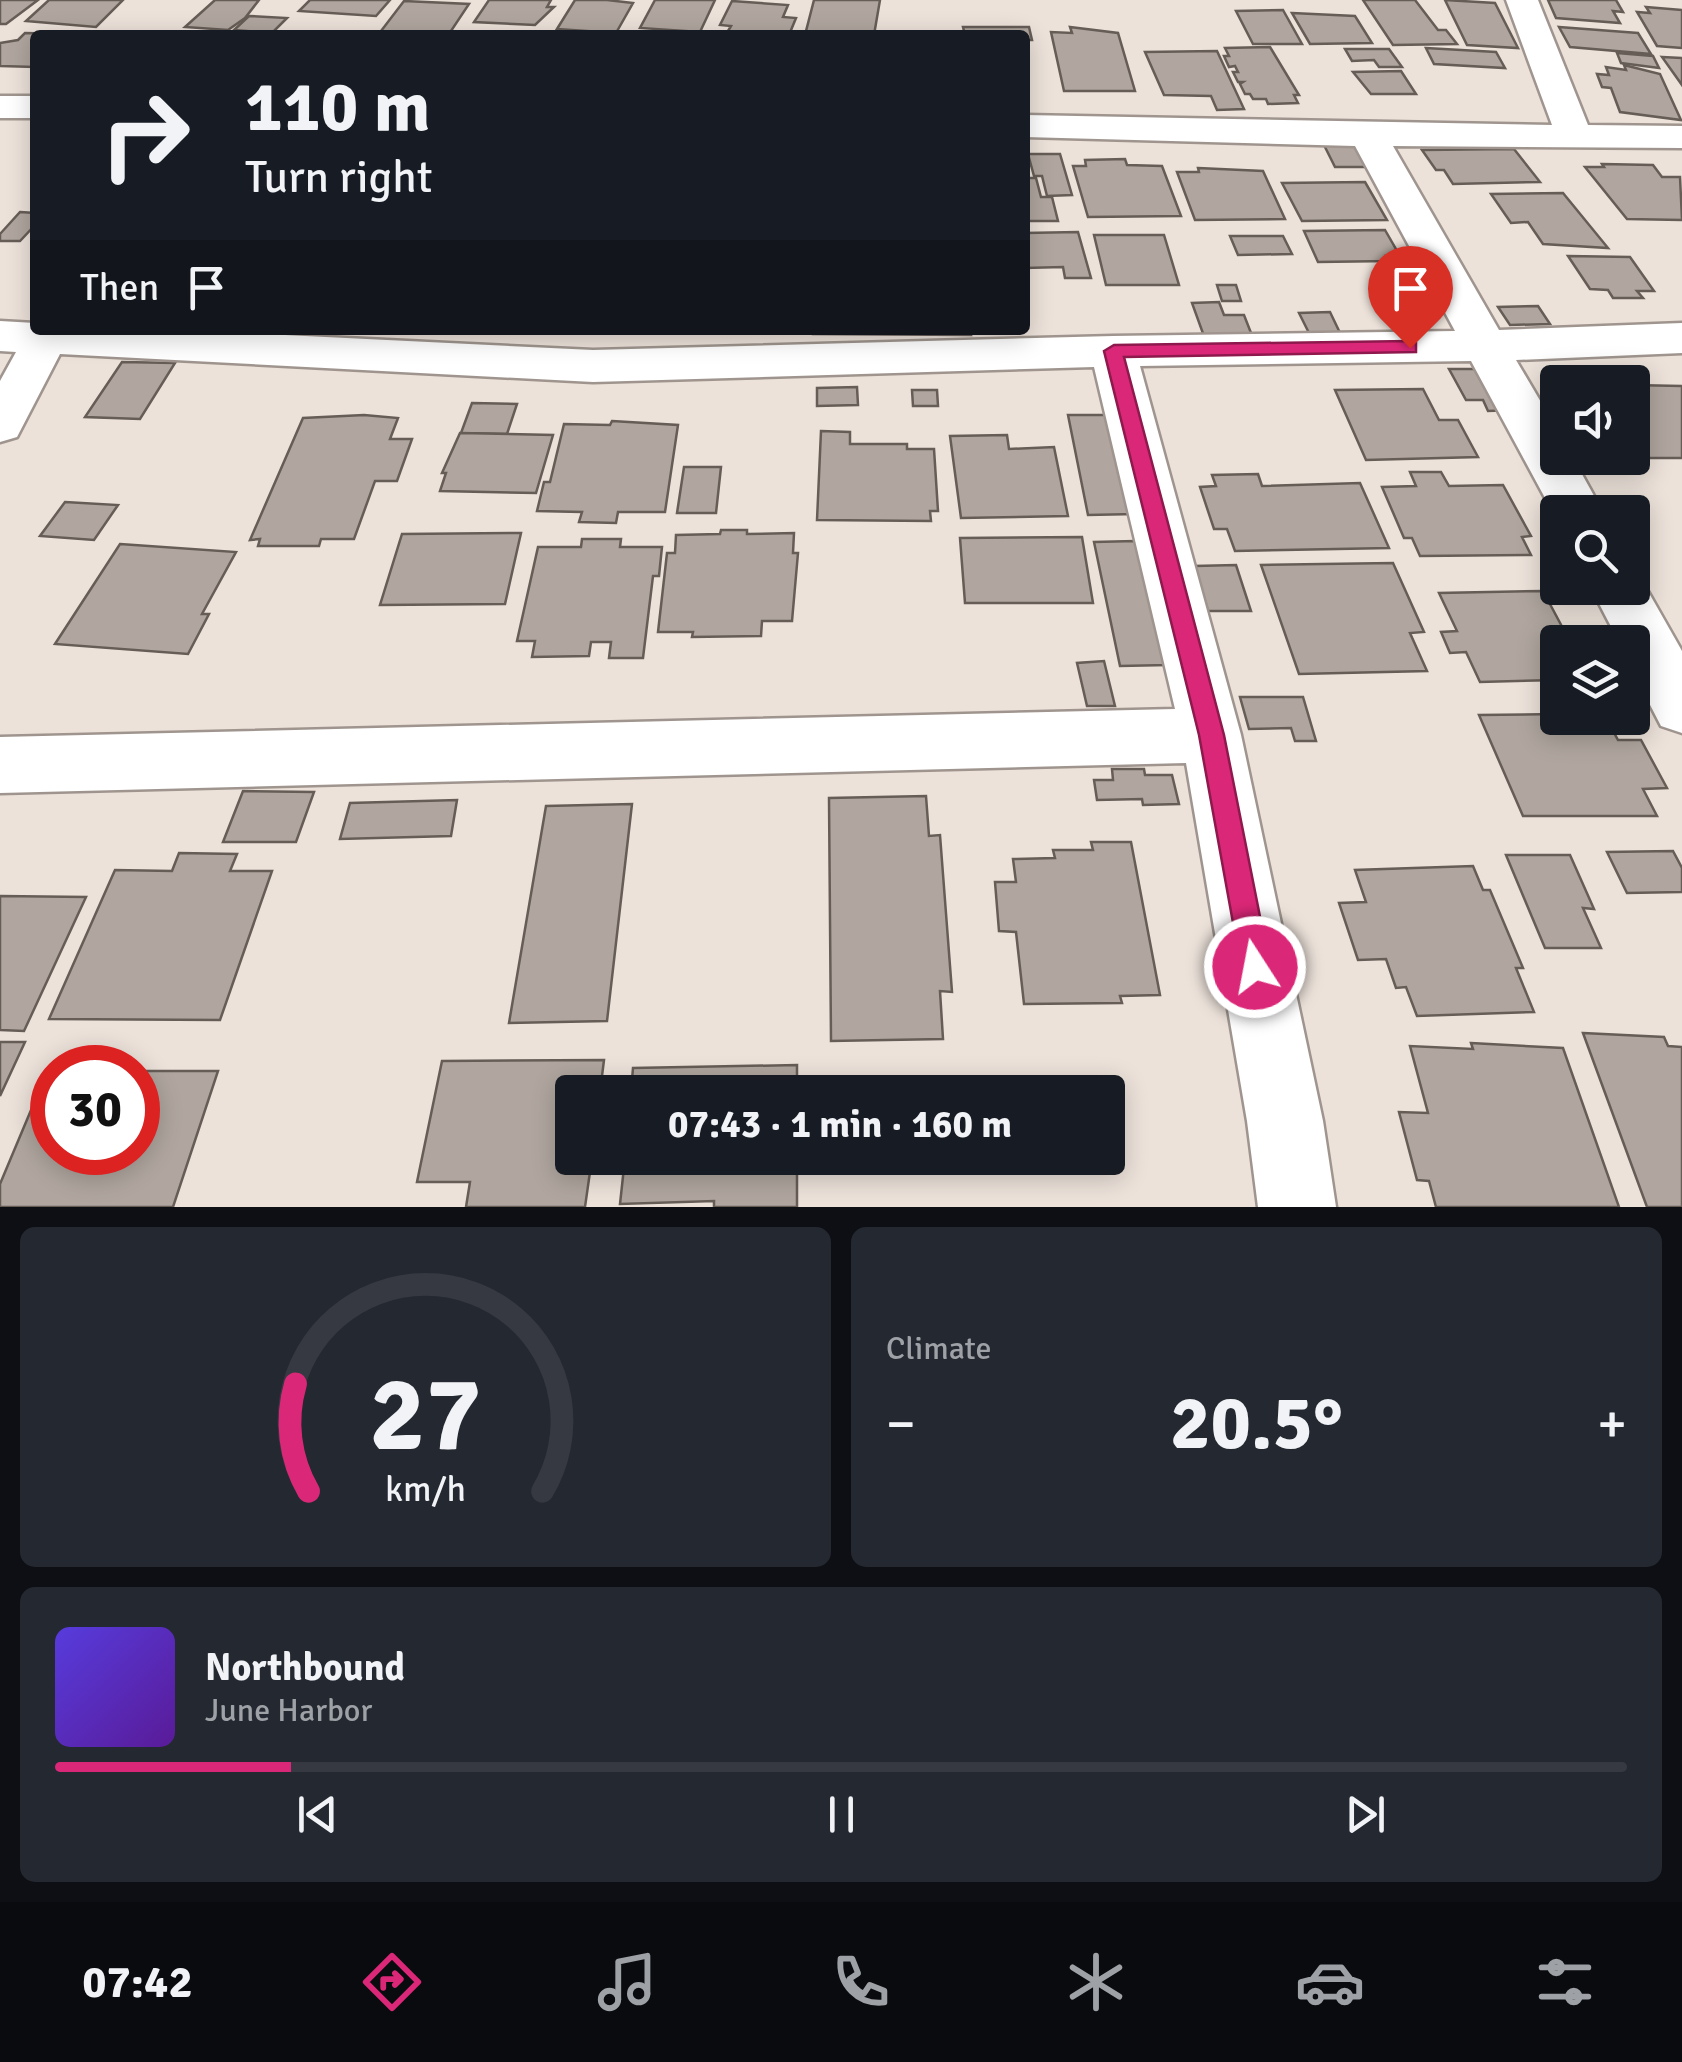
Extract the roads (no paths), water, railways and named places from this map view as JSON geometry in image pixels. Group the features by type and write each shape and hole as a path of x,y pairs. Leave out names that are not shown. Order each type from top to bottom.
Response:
{"street":[{"path":"1522,0 1573,134"},
{"path":"0,107 30,107"},
{"path":"1030,126 1368,135 1682,137"},
{"path":"1368,135 1569,495"},
{"path":"0,336 593,366 1114,351 1489,346 1682,338"},
{"path":"0,426 46,337"},
{"path":"1114,351 1211,735 1285,1121 1297,1207"},
{"path":"1627,605 1682,707"},
{"path":"0,766 1211,735"}]}
